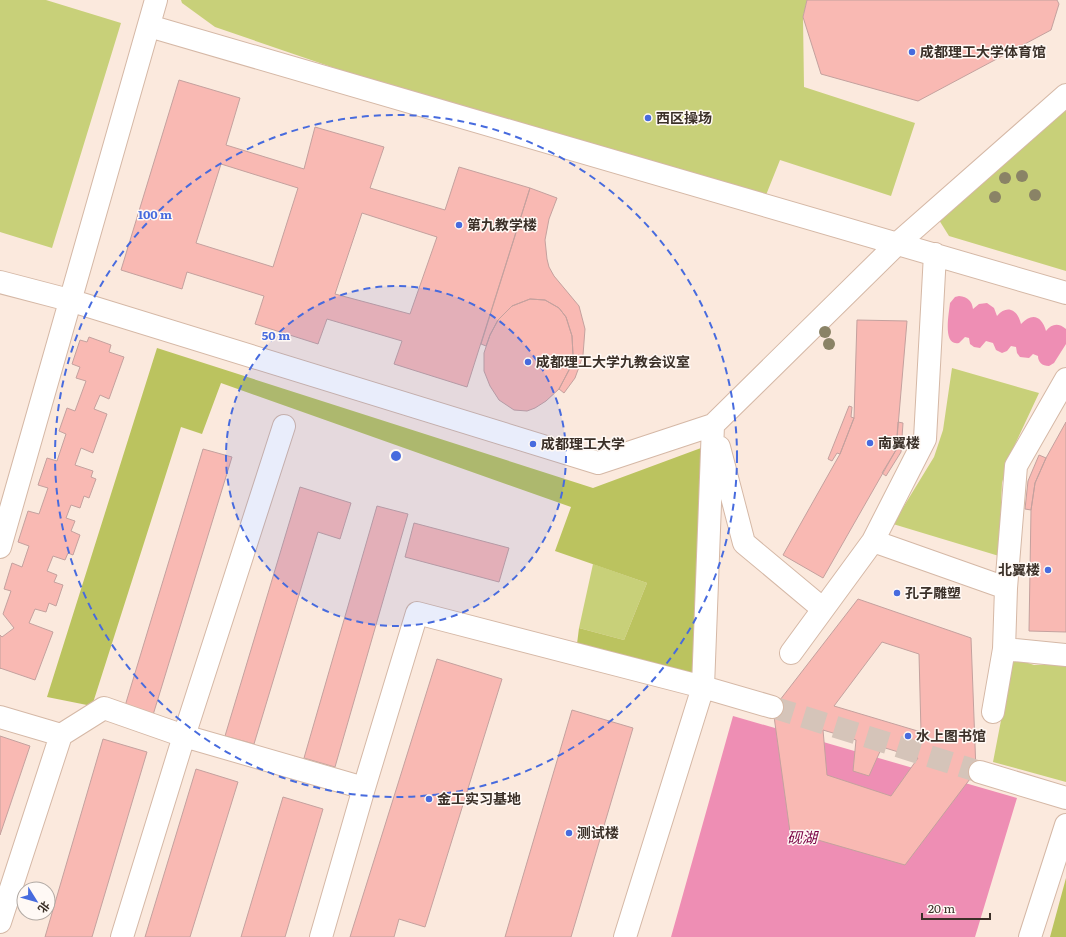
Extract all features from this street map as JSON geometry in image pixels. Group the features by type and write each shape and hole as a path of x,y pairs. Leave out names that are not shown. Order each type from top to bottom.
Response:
{"street":[{"path":"0,546 69,300 156,0"},
{"path":"148,26 1066,293"},
{"path":"0,282 69,300 598,463 713,425 898,243 1066,95"},
{"path":"791,653 873,541 925,439 935,254"},
{"path":"993,712 1004,649 1006,588 1016,466 1066,379"},
{"path":"713,425 744,543 823,609"},
{"path":"625,937 702,687 713,425"},
{"path":"122,937 184,736 284,426"},
{"path":"873,541 1006,588"},
{"path":"321,937 417,613 702,687 772,707"},
{"path":"1004,649 1066,656"},
{"path":"0,922 61,734 104,708 184,736 364,788"},
{"path":"0,717 61,734"},
{"path":"980,772 1066,798"},
{"path":"1030,937 1066,825"}],"green space":[{"path":"0,0 46,0 121,23 52,248 0,232"},
{"name":"西区操场","path":"181,0 807,0 803,17 804,87 915,123 891,196 780,160 766,195 352,74 215,27 182,3"},
{"path":"1066,106 1066,271 949,236 939,220"},
{"path":"157,348 593,488 701,448 692,675 577,644 579,628 624,640 647,583 555,551 571,507 221,383 202,434 181,427 92,706 47,697"},
{"path":"952,368 1039,393 1010,455 1002,483 999,556 893,524 934,457 943,430"},
{"path":"593,564 647,583 624,640 579,628"},
{"path":"1013,658 1034,665 1066,664 1066,782 993,762"},
{"path":"1066,878 1066,937 1050,937"}],"water":[{"path":"955,297 965,297 969,300 973,309 979,304 987,303 994,308 997,316 1005,310 1012,310 1020,319 1021,324 1029,318 1036,317 1042,322 1046,331 1053,325 1061,326 1066,329 1066,344 1054,363 1049,366 1041,363 1038,356 1033,354 1029,358 1020,357 1017,353 1016,347 1011,346 1007,351 1002,353 996,350 993,343 986,341 980,348 974,347 970,344 969,338 965,337 959,343 954,343 950,340 948,335 950,303"},
{"name":"砚湖","path":"733,716 1017,798 975,937 671,937"}],"building":[{"name":"成都理工大学体育馆","path":"807,0 1057,0 1059,4 1051,30 918,101 821,74 803,17"},
{"name":"第九教学楼","path":"179,80 240,98 226,145 304,169 315,127 384,147 370,188 445,210 459,167 530,188 467,387 394,364 402,341 327,319 318,344 255,324 264,296 187,272 182,289 121,270","holes":["221,164 298,188 273,267 196,243","362,213 437,237 410,314 335,294"]},
{"path":"530,188 557,198 549,219 545,240 547,259 554,276 579,306 585,329 583,355 575,378 564,393 559,389 569,370 573,355 572,336 566,317 559,308 545,300 530,299 512,306 498,320 486,346 481,344"},
{"name":"成都理工大学九教会议室","path":"530,299 545,300 559,308 566,317 572,336 573,355 569,370 559,389 546,401 535,408 527,411 514,410 499,400 490,386 484,371 484,353 490,335 498,320 512,306"},
{"name":"南翼楼","path":"857,320 907,321 896,450 823,578 783,555 840,454 854,418"},
{"path":"89,337 111,345 109,352 124,357 109,399 100,395 94,409 107,414 93,453 81,448 75,465 93,471 91,477 96,479 89,498 84,496 80,508 71,505 66,518 75,521 71,531 80,535 73,555 68,553 65,560 53,556 47,571 57,575 54,582 63,585 56,606 49,603 46,612 35,609 29,623 53,632 35,680 0,668 0,635 2,637 14,628 3,614 11,591 4,589 12,563 22,567 29,546 18,542 28,511 39,514 48,488 38,485 47,458 57,461 66,434 59,431 67,408 75,411 86,381 76,378 80,367 72,364 80,340 87,342"},
{"path":"849,406 852,407 851,417 854,418 840,454 837,453 832,461 828,459"},
{"path":"898,422 903,423 901,452 886,476 882,473 896,450"},
{"name":"北翼楼","path":"1066,422 1066,632 1029,631 1031,510 1035,483 1046,458"},
{"path":"203,449 232,457 153,715 125,706"},
{"path":"1039,455 1046,458 1035,483 1031,510 1025,509 1028,481"},
{"path":"300,487 351,503 340,539 318,532 254,744 225,736"},
{"path":"377,506 408,514 335,767 304,758"},
{"path":"414,523 509,548 499,582 405,557"},
{"name":"水上图书馆","path":"858,599 971,638 976,771 905,865 790,832 773,709","holes":["882,642 919,654 921,732 834,706","823,730 856,740 853,771 869,776 882,747 918,758 891,796 827,775"]},
{"name":"金工实习基地","path":"437,659 502,679 425,927 399,919 394,937 350,937"},
{"name":"测试楼","path":"572,710 633,728 571,937 505,937"},
{"path":"0,736 30,746 0,835"},
{"path":"103,739 147,752 92,937 45,937 50,921 56,921 56,899"},
{"path":"196,769 238,782 190,937 145,937"},
{"path":"283,797 323,809 285,937 241,937"}],"tunnel":[{"path":"772,707 980,772"}],"place":[{"name":"成都理工大学体育馆","path":"912,52"},
{"name":"西区操场","path":"648,118"},
{"name":"第九教学楼","path":"459,225"},
{"name":"成都理工大学九教会议室","path":"528,362"},
{"name":"南翼楼","path":"870,443"},
{"name":"成都理工大学","path":"533,444"},
{"name":"北翼楼","path":"1048,570"},
{"name":"孔子雕塑","path":"897,593"},
{"name":"水上图书馆","path":"908,736"},
{"name":"金工实习基地","path":"429,799"},
{"name":"测试楼","path":"569,833"}]}
